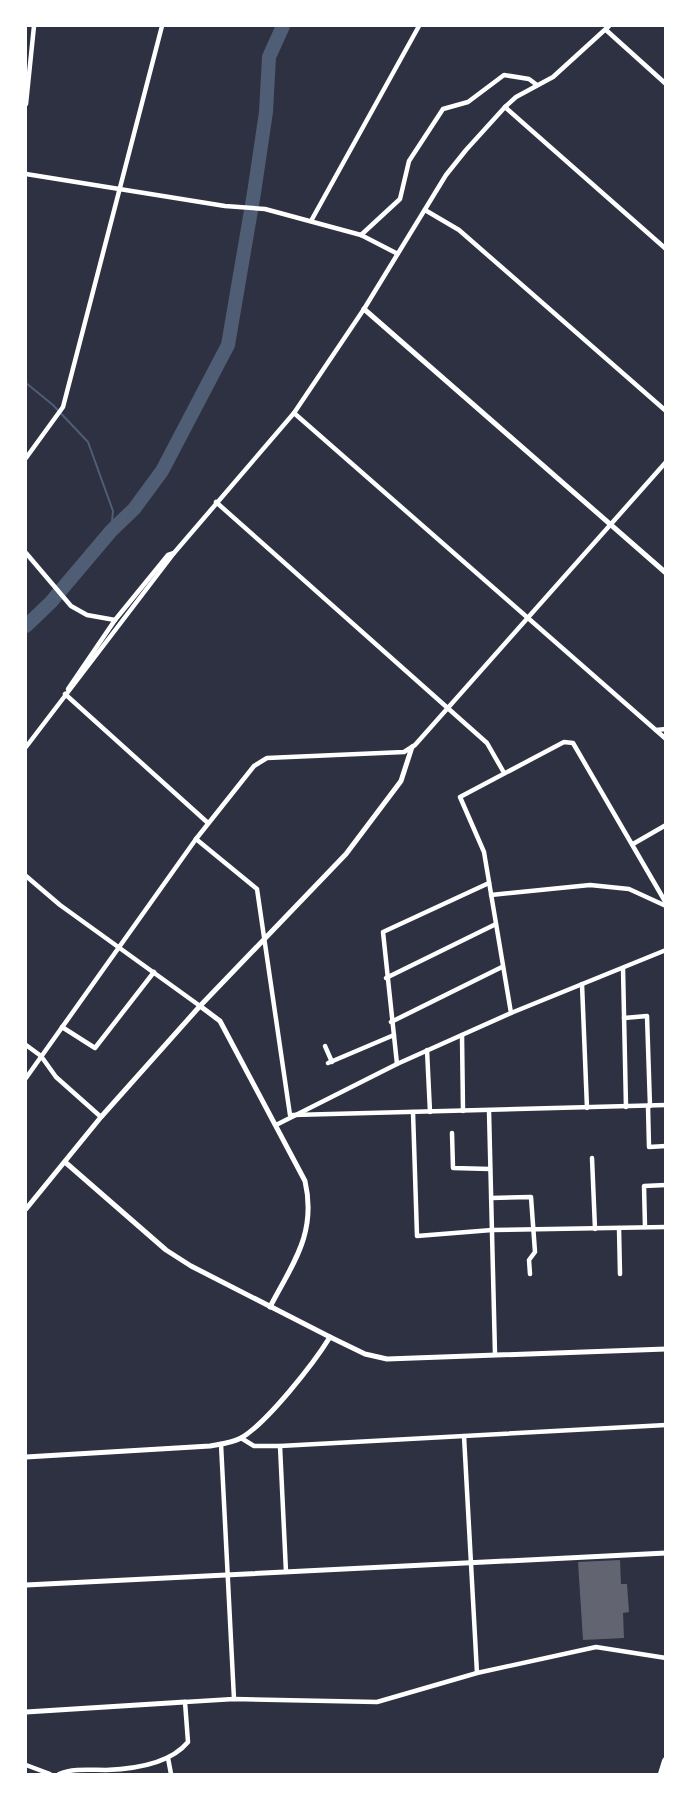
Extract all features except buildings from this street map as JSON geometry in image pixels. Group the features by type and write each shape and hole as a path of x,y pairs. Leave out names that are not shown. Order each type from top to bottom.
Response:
{"highway":[{"path":"662,1774 666,1761"}],"street":[{"path":"26,104 34,26"},
{"path":"26,458 63,407 91,303 117,189 162,26"},
{"path":"311,220 419,26"},
{"path":"26,747 174,553 294,412 364,309 396,253 446,175 505,107 565,68 607,28 666,84"},
{"path":"361,235 400,199 409,161 443,110 468,102 504,75 529,79 537,85"},
{"path":"505,107 666,249"},
{"path":"26,174 228,206 262,209 311,220 361,235 396,253"},
{"path":"425,210 459,230 666,411"},
{"path":"364,309 666,573"},
{"path":"294,412 666,739"},
{"path":"26,1078 118,946 208,823 254,766 267,758 404,752 412,747 666,462"},
{"path":"216,502 488,743 503,771"},
{"path":"26,553 66,601 87,615 115,620"},
{"path":"65,694 71,681 115,620 168,555 174,553"},
{"path":"65,694 208,823"},
{"path":"656,730 666,729"},
{"path":"511,1013 484,852 460,796 503,771 564,742 573,743 666,905"},
{"path":"26,1209 101,1117 200,1006 346,854 401,781 412,747"},
{"path":"633,844 666,825"},
{"path":"196,840 257,889 290,1115"},
{"path":"26,876 60,905 220,1021 305,1181 310,1202 303,1244 270,1307"},
{"path":"397,1064 383,933 489,883"},
{"path":"491,895 590,885 629,889 666,905"},
{"path":"386,978 496,924"},
{"path":"276,1125 290,1115 428,1050 511,1013 666,950"},
{"path":"391,1022 502,967"},
{"path":"623,968 626,1107"},
{"path":"62,1027 95,1048 154,972"},
{"path":"582,984 587,1108"},
{"path":"624,1018 647,1016 649,1147 666,1146"},
{"path":"325,1046 330,1063 393,1035"},
{"path":"462,1035 463,1111"},
{"path":"26,1045 41,1056 56,1077 101,1117"},
{"path":"428,1050 430,1112"},
{"path":"290,1115 666,1105"},
{"path":"489,1111 495,1354"},
{"path":"413,1112 417,1236 492,1230 666,1227"},
{"path":"452,1133 453,1168 490,1169"},
{"path":"592,1158 595,1229"},
{"path":"65,1162 166,1250 191,1266 365,1354 387,1359 666,1349"},
{"path":"645,1227 644,1186 666,1185"},
{"path":"491,1198 531,1197 535,1252 530,1260 530,1274"},
{"path":"619,1228 620,1274"},
{"path":"26,1457 221,1444 241,1438 254,1428 308,1369 330,1337"},
{"path":"241,1438 254,1446 280,1446 666,1425"},
{"path":"464,1436 477,1673"},
{"path":"221,1444 234,1699"},
{"path":"280,1446 286,1572"},
{"path":"26,1586 666,1552"},
{"path":"26,1712 234,1699 377,1702 477,1673 596,1647 666,1659"},
{"path":"59,1774 77,1770 131,1767 177,1755 188,1742 185,1702"},
{"path":"168,1758 171,1774"},
{"path":"26,1765 50,1774"},
{"path":"131,1767 132,1774"},
{"path":"109,1774 113,1769"}],"waterway":[{"path":"26,626 51,602 111,531 134,509 162,471 228,345 266,112 269,57 283,26"},
{"path":"26,383 53,405 88,442 113,511 111,531"}]}
